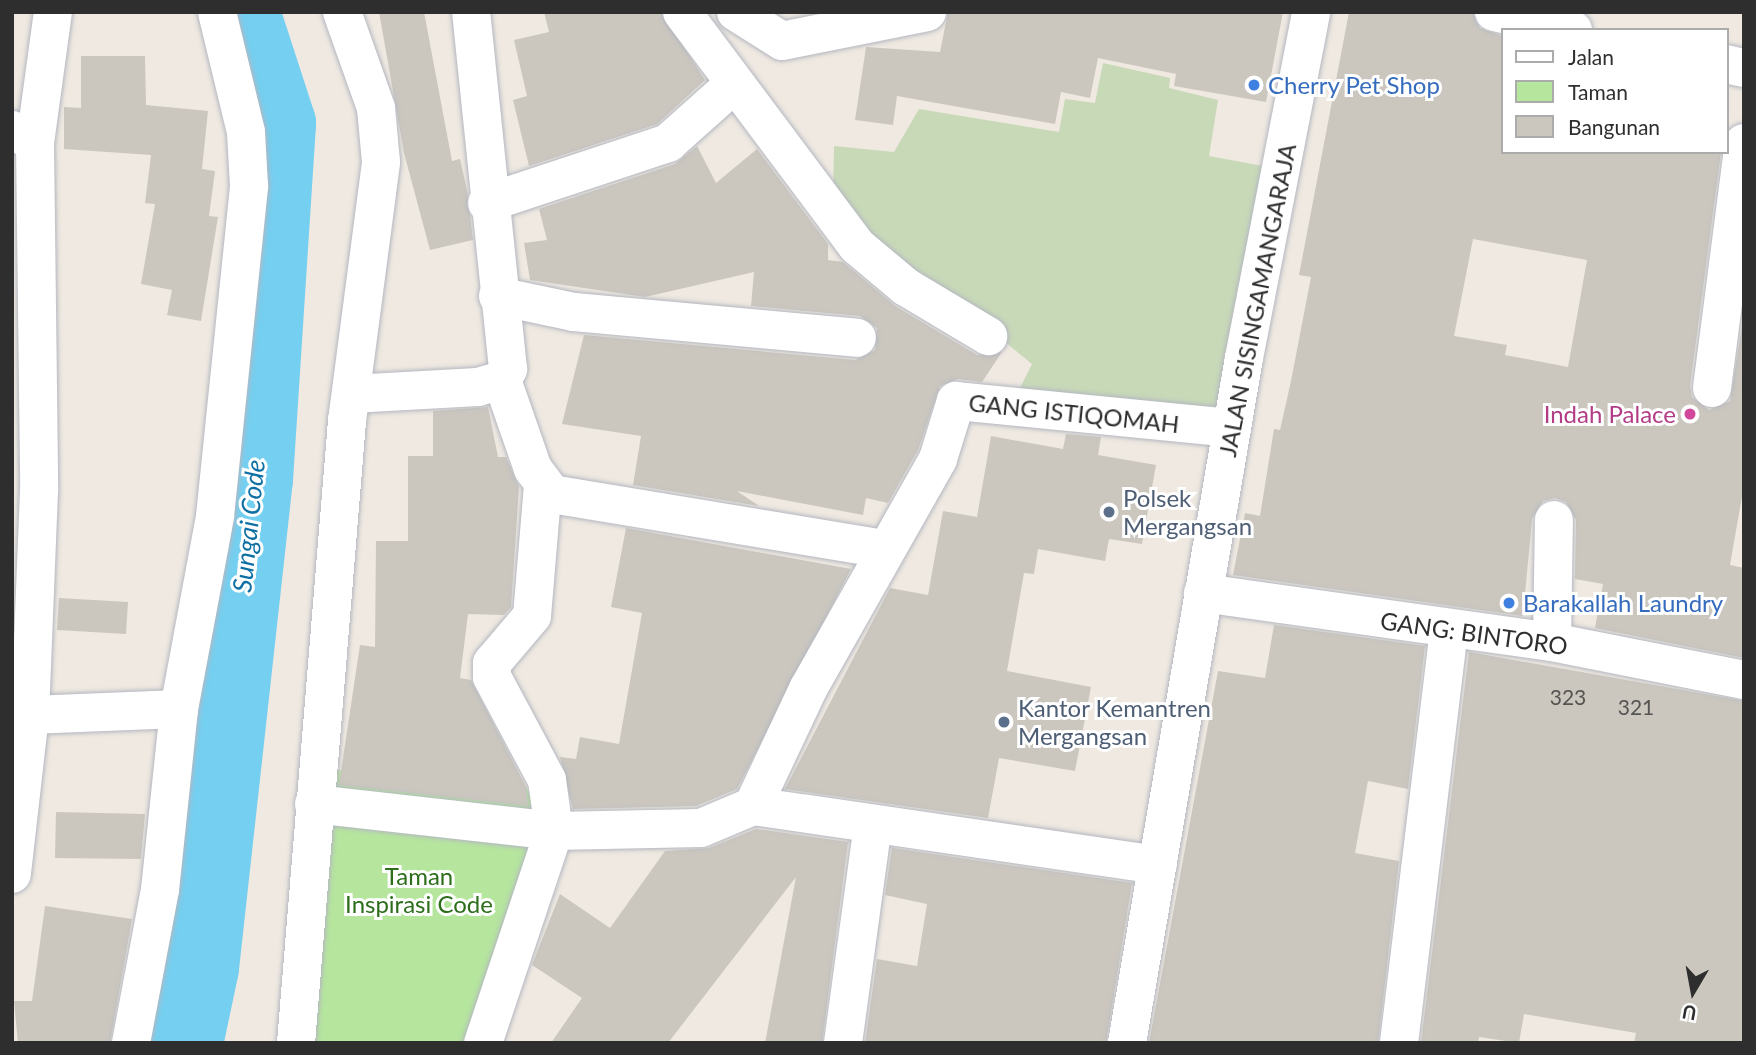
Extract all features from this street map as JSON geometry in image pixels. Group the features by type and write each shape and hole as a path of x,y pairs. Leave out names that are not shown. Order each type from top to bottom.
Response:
{"street":[{"path":"12,874 30,715 38,491 24,136 52,12"},
{"path":"131,1043 160,890 179,709 215,516 249,186 246,132 217,12"},
{"path":"296,1043 314,804 351,394 381,162 376,108 342,12"},
{"path":"471,12 487,203 498,296 511,357 502,380 542,485 532,616 492,663 492,677 547,780 554,831 483,1043"},
{"path":"477,70 496,12"},
{"path":"682,12 732,86 857,246 906,288 988,336"},
{"path":"736,12 782,41 927,12"},
{"name":"JALAN SISINGAMANGARAJA","path":"1127,1043 1232,428 1311,12"},
{"path":"1494,12 1564,28"},
{"path":"487,203 668,143 732,86"},
{"path":"1712,388 1744,143"},
{"path":"498,296 575,312 857,338"},
{"path":"351,394 430,392 502,380"},
{"name":"GANG ISTIQOMAH","path":"883,549 943,447 956,401 1232,428"},
{"path":"542,485 578,502 883,549 753,806"},
{"path":"1552,642 1554,520"},
{"name":"GANG: BINTORO","path":"1203,593 1449,632 1552,642 1744,680"},
{"path":"1399,1043 1449,632"},
{"path":"30,715 179,709"},
{"path":"314,804 554,831 701,828 753,806 1158,865"},
{"path":"843,1043 873,824"}],"green space":[{"path":"1103,63 1170,78 1169,88 1218,100 1209,156 1273,168 1222,417 1014,400 1032,364 999,337 1005,326 915,276 833,196 834,146 894,152 919,109 1059,132 1065,99 1095,103"},
{"name":"Taman Inspirasi Code","path":"325,769 525,785 549,831 483,1043 297,1043"}],"building":[{"path":"379,12 424,12 452,161 460,159 467,190 473,240 430,250 404,153"},
{"path":"544,12 661,12 705,80 657,124 529,166 513,100 527,96 514,40 549,32"},
{"path":"948,12 1283,12 1266,102 1174,86 1176,74 1098,58 1090,98 1061,92 1055,124 897,96 893,125 855,120 866,47 940,52"},
{"path":"1349,12 1473,12 1480,28 1500,35 1500,154 1721,154 1690,386 1692,397 1709,410 1730,401 1744,314 1744,485 1730,565 1744,568 1744,658 1595,628 1603,584 1575,579 1576,520 1566,502 1555,498 1543,501 1532,519 1523,616 1233,575 1245,513 1260,516 1274,429 1280,430 1311,277 1299,275","holes":["1473,239 1587,260 1568,367 1505,355 1507,345 1454,336"]},
{"path":"81,56 145,56 146,105 208,111 202,169 215,171 209,216 218,217 201,321 167,315 172,290 141,284 155,204 145,203 151,155 64,149 64,107 81,108"},
{"path":"697,146 716,183 757,149 828,244 828,260 843,262 895,306 977,355 1002,352 982,382 958,379 940,386 918,450 888,503 866,498 863,515 737,491 759,506 633,485 641,436 562,424 584,335 855,360 875,350 877,328 860,316 751,306 754,272 645,297 530,280 524,243 547,240 539,209 675,164"},
{"path":"488,407 498,457 506,457 519,487 511,607 504,615 468,614 460,678 471,680 526,787 528,806 339,785 360,645 375,647 376,541 408,541 408,456 433,456 433,411"},
{"path":"1066,434 1101,437 1098,455 1156,465 1142,544 1109,539 1105,561 1038,549 1034,574 1024,573 1007,671 1091,687 1075,771 999,758 988,818 785,789 890,588 928,595 943,511 977,517 991,436 1063,449"},
{"path":"626,528 851,569 737,789 696,806 573,809 560,757 576,759 580,737 619,744 642,613 611,607"},
{"path":"59,598 128,602 126,634 57,630"},
{"path":"1274,625 1425,646 1408,789 1368,781 1355,853 1399,861 1378,1043 1149,1043 1218,671 1265,678"},
{"path":"1469,652 1744,701 1744,1043 1634,1043 1636,1033 1524,1014 1519,1043 1479,1037 1478,1043 1421,1043"},
{"path":"56,812 145,814 141,859 55,858"},
{"path":"756,829 848,842 822,1043 765,1043 796,877 668,1043 551,1043 582,998 532,965 560,894 610,928 665,851 709,848"},
{"path":"892,848 1132,883 1106,1043 865,1043 877,959 917,966 927,904 885,895"},
{"path":"45,906 132,919 110,1043 18,1043 14,1001 32,1001"}],"waterway":[{"name":"Sungai Code","path":"185,1043 201,967 255,479 278,123 242,12"}],"place":[{"name":"Cherry Pet Shop","path":"1254,85"},
{"name":"Indah Palace","path":"1690,414"},
{"name":"Polsek Mergangsan","path":"1109,512"},
{"name":"Barakallah Laundry","path":"1509,603"},
{"name":"Kantor Kemantren Mergangsan","path":"1004,722"}]}
